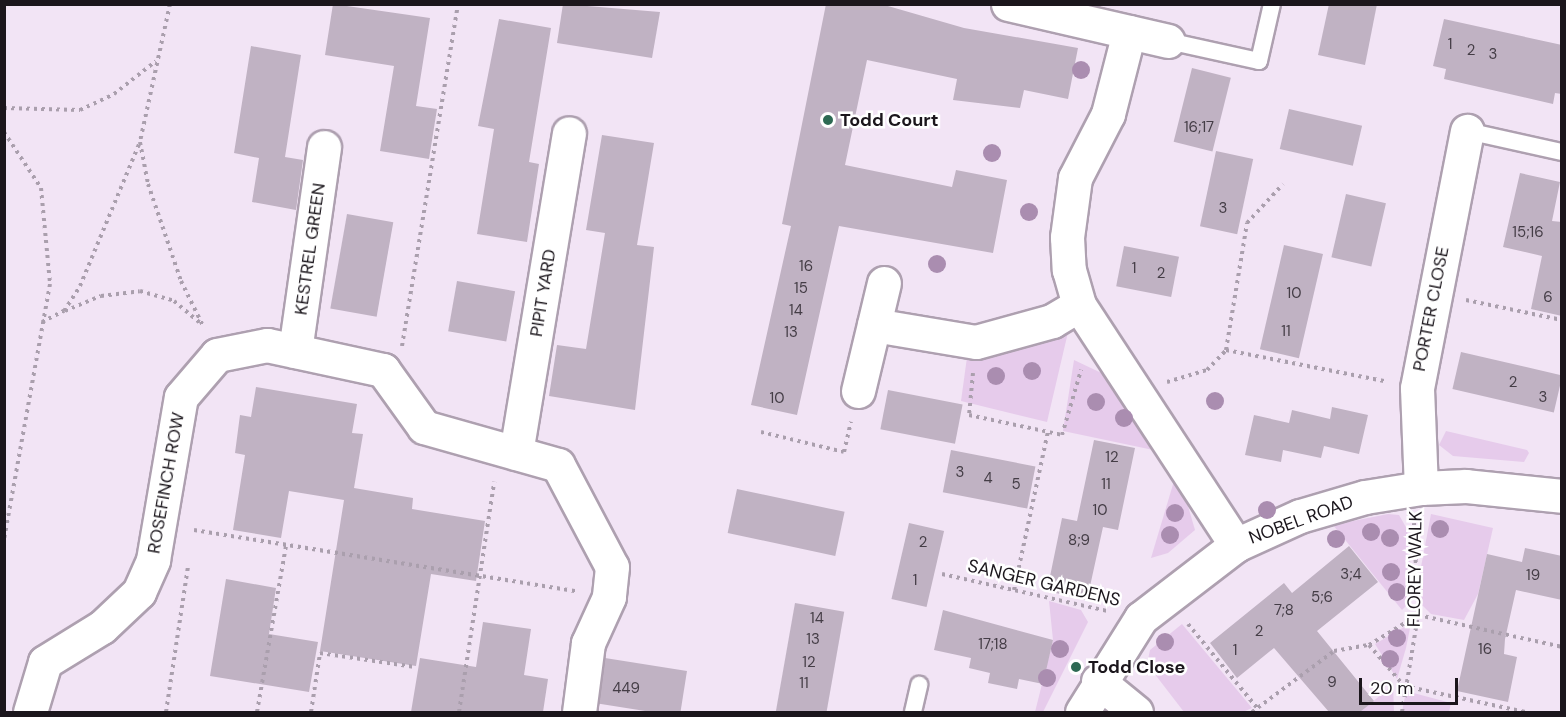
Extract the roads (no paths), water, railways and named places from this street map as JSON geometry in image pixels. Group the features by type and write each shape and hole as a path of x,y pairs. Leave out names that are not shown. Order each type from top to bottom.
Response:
{"street":[{"path":"1008,4 1168,40"},
{"path":"1129,32 1108,114 1075,178 1069,206 1069,270 1086,317 1145,399 1236,545"},
{"name":"PORTER CLOSE","path":"1421,488 1417,388 1433,293 1467,131"},
{"name":"PIPIT YARD","path":"508,451 569,133"},
{"name":"KESTREL GREEN","path":"295,351 324,147"},
{"path":"858,391 884,283"},
{"path":"874,325 976,342 1052,321 1086,317"},
{"name":"ROSEFINCH ROW","path":"30,712 45,662 102,627 139,592 153,560 181,397 217,355 267,345 295,351"},
{"path":"295,351 383,370 424,427 558,465 612,567 609,597 588,643 579,712"},
{"name":"NOBEL ROAD","path":"1082,712 1098,681 1141,618 1165,595 1236,545 1300,516 1421,488 1466,486 1562,496"},
{"path":"1098,681 1136,712"}],"lane":[{"path":"1168,40 1259,61 1272,4"},
{"path":"1467,131 1562,152"},
{"path":"913,712 919,685"}],"place":[{"name":"Todd Court","path":"828,120"},
{"name":"Todd Close","path":"1076,667"}]}
